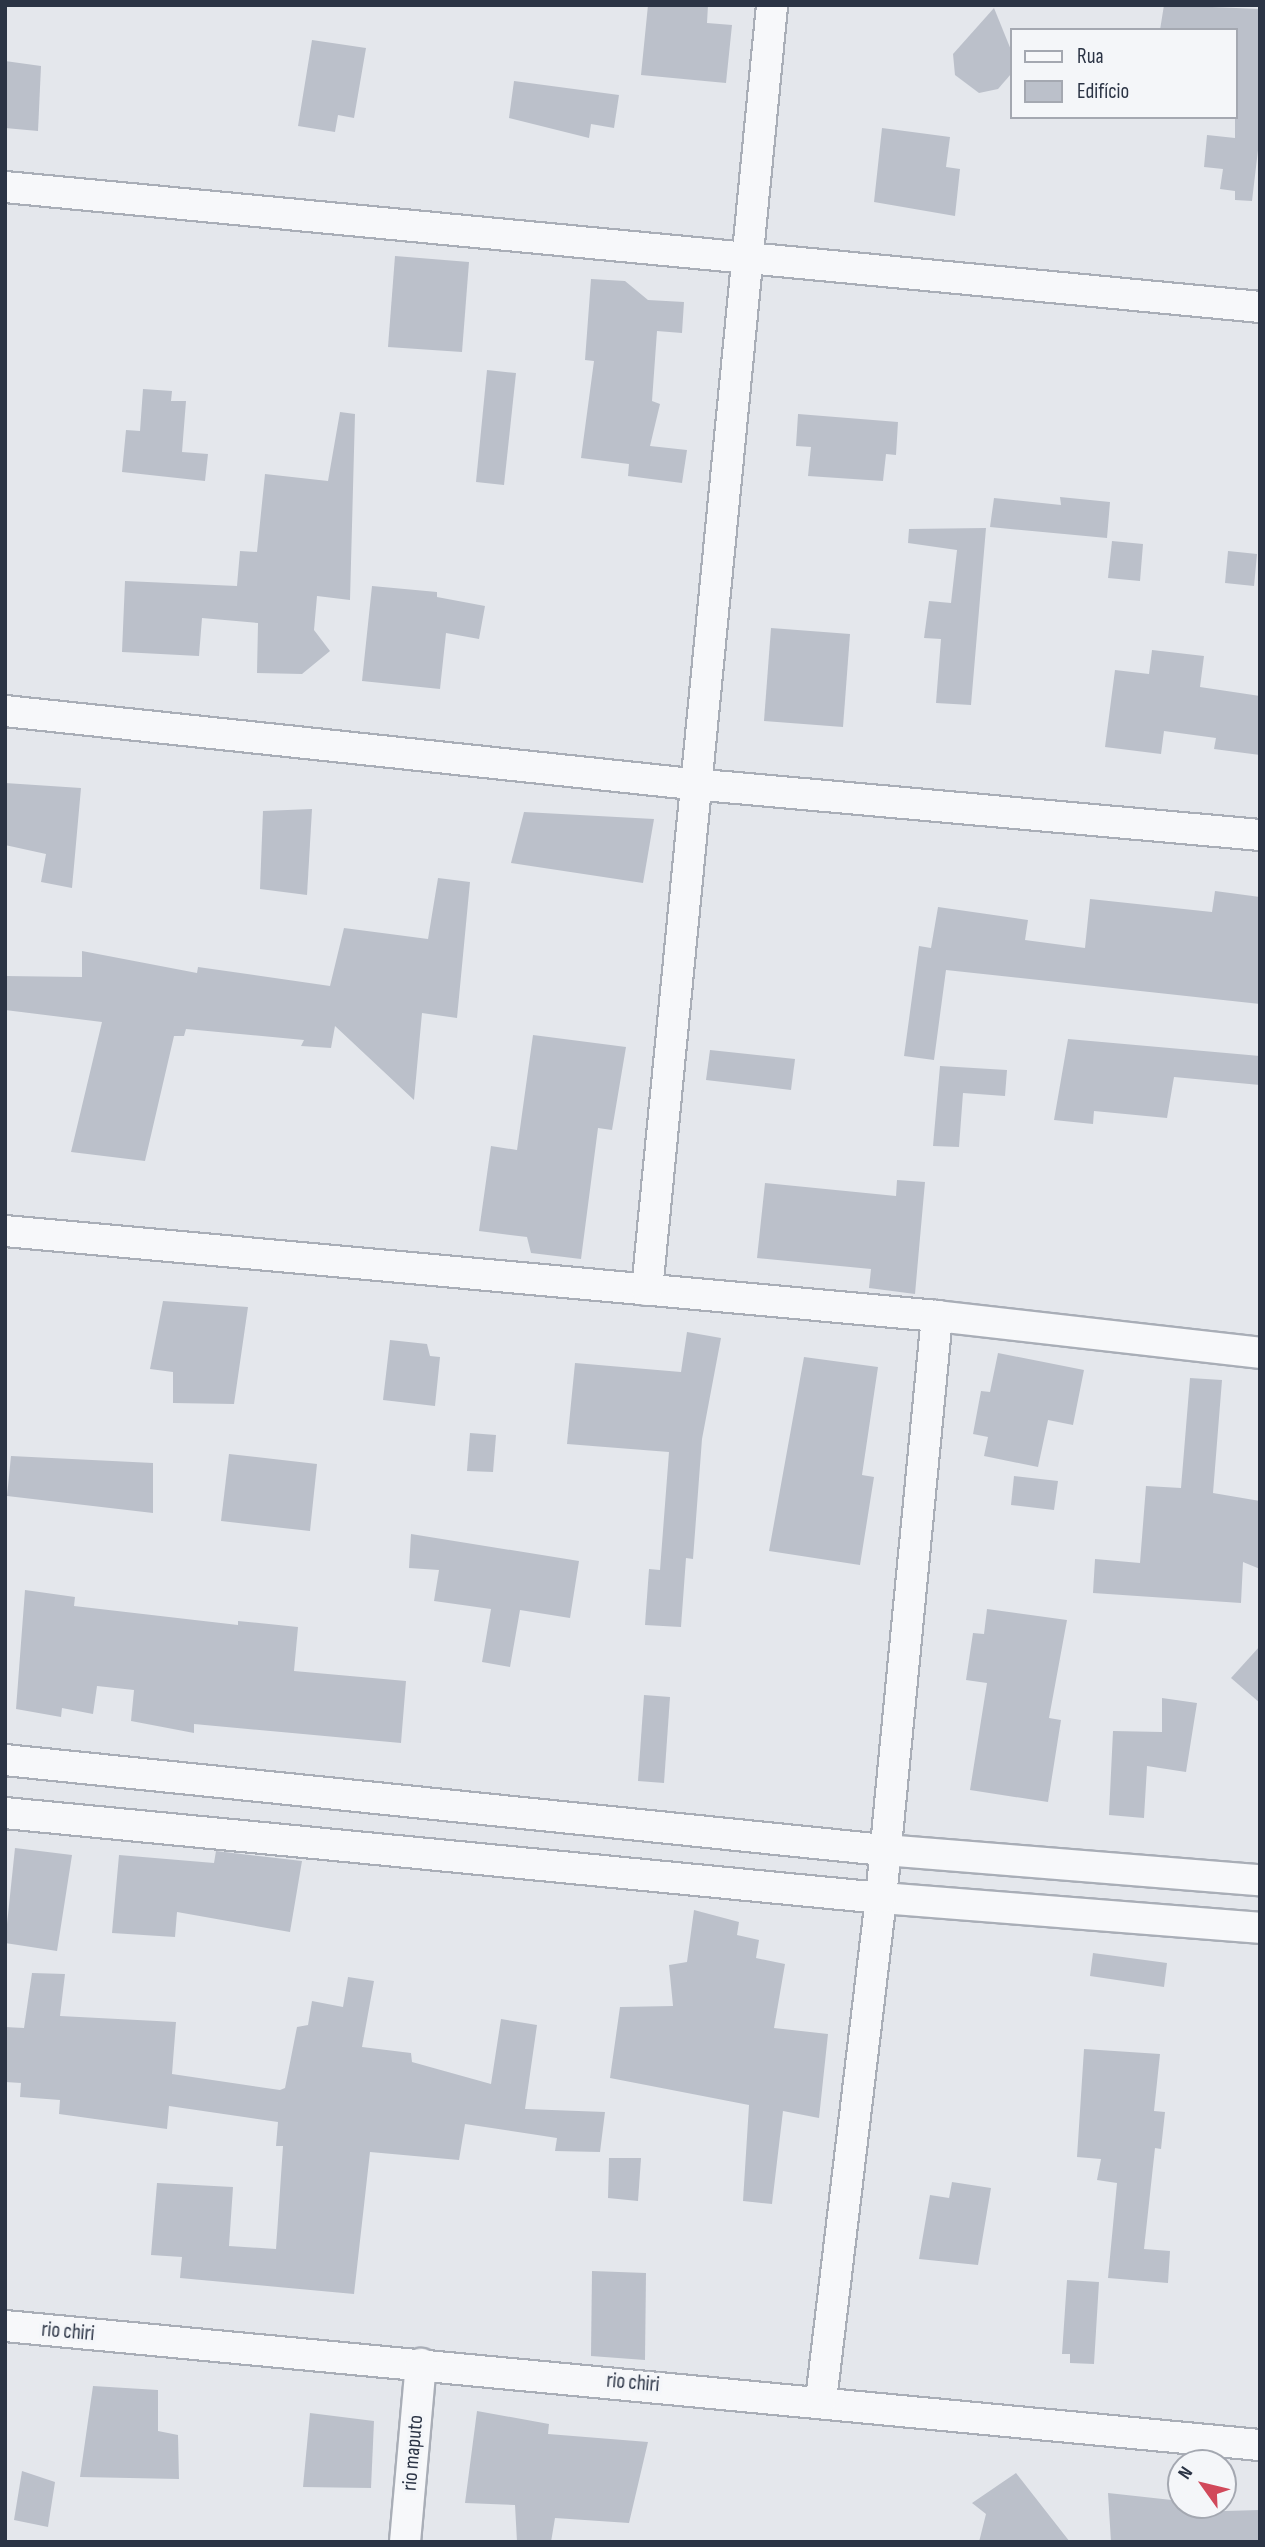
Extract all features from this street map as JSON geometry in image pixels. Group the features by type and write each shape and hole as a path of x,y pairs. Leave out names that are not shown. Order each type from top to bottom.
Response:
{"street":[{"path":"647,1290 692,784 772,5"},
{"path":"5,187 746,254 1260,307"},
{"path":"5,711 692,784 1260,835"},
{"path":"5,1231 937,1316 1260,1353"},
{"path":"821,2400 881,1898 937,1316"},
{"path":"5,1760 884,1850 1260,1880"},
{"path":"5,1813 881,1898 1260,1928"},
{"name":"rio chiri","path":"5,2326 821,2400 1260,2445"},
{"name":"rio maputo","path":"405,2542 421,2364"}],"building":[{"path":"648,5 708,5 707,23 732,25 726,83 641,75"},
{"path":"1164,5 1260,9 1260,133 1252,201 1235,200 1235,191 1220,189 1223,169 1204,167 1207,135 1235,138 1237,28 1160,28"},
{"path":"994,8 1010,48 1010,75 998,89 979,93 955,75 953,54"},
{"path":"312,40 366,48 354,118 338,115 335,132 298,126"},
{"path":"5,61 41,66 38,131 5,128"},
{"path":"514,81 619,95 614,128 591,124 589,138 509,118"},
{"path":"882,128 950,137 946,167 960,169 955,216 874,202"},
{"path":"395,256 469,262 462,352 388,347"},
{"path":"591,279 625,281 648,300 684,302 682,333 657,331 652,401 660,404 650,446 687,450 682,483 628,476 629,464 581,458 594,361 585,360"},
{"path":"487,370 516,373 504,485 476,482"},
{"path":"143,389 172,391 171,401 186,401 182,452 208,454 205,481 122,472 126,430 140,431"},
{"path":"340,412 355,414 350,600 317,596 314,630 330,651 302,674 257,673 258,623 202,618 199,656 122,652 125,581 237,586 240,551 257,552 265,474 328,481"},
{"path":"798,414 898,422 896,455 886,454 883,481 808,476 811,447 796,446"},
{"path":"1060,497 1110,502 1107,538 990,527 994,498 1061,505"},
{"path":"986,528 971,705 936,703 941,639 924,638 929,601 951,603 957,550 908,543 909,529"},
{"path":"1112,541 1143,544 1140,581 1108,578"},
{"path":"1228,551 1257,554 1254,586 1225,583"},
{"path":"372,586 437,592 437,597 485,606 479,639 446,633 440,689 362,681"},
{"path":"771,628 850,634 843,727 764,721"},
{"path":"1152,650 1204,656 1200,687 1260,696 1260,755 1214,749 1216,738 1164,731 1161,754 1105,747 1115,670 1149,674"},
{"path":"5,783 81,788 72,888 41,882 46,854 5,845"},
{"path":"312,809 307,895 260,889 263,811"},
{"path":"524,812 654,819 643,883 511,863"},
{"path":"438,878 470,882 457,1018 422,1013 414,1100 335,1026 331,1048 301,1046 304,1040 186,1029 184,1036 174,1036 145,1161 71,1152 102,1022 5,1010 5,976 82,977 82,951 197,973 198,967 330,986 344,928 428,939"},
{"path":"1215,891 1260,897 1260,1004 946,970 934,1060 904,1056 919,946 931,948 938,907 1028,920 1025,940 1085,948 1090,899 1212,912"},
{"path":"533,1035 626,1047 612,1130 598,1128 581,1259 531,1253 527,1237 479,1231 491,1146 517,1150"},
{"path":"1068,1039 1260,1056 1260,1085 1174,1077 1167,1118 1094,1111 1093,1124 1054,1120"},
{"path":"710,1050 795,1059 791,1090 706,1080"},
{"path":"940,1066 1007,1070 1005,1096 963,1093 959,1147 933,1146"},
{"path":"897,1180 925,1182 915,1294 869,1288 871,1269 757,1258 765,1183 896,1196"},
{"path":"163,1301 248,1307 234,1404 173,1403 173,1372 150,1369"},
{"path":"687,1332 721,1338 702,1439 693,1559 686,1558 681,1627 645,1625 649,1569 660,1570 669,1452 567,1444 575,1363 681,1372"},
{"path":"390,1340 427,1344 430,1356 440,1357 435,1406 383,1400"},
{"path":"998,1353 1084,1370 1073,1425 1048,1420 1038,1467 984,1456 988,1437 973,1434 981,1391 990,1392"},
{"path":"804,1357 878,1367 862,1475 874,1477 860,1565 769,1551"},
{"path":"1190,1378 1222,1380 1213,1493 1260,1501 1260,1569 1243,1562 1241,1603 1093,1593 1095,1559 1140,1563 1146,1486 1181,1488"},
{"path":"470,1433 496,1435 493,1472 467,1471"},
{"path":"229,1454 317,1464 310,1531 221,1521"},
{"path":"11,1456 153,1463 153,1513 7,1496"},
{"path":"1014,1476 1058,1481 1054,1510 1011,1505"},
{"path":"411,1534 579,1561 570,1618 520,1610 510,1667 482,1662 491,1609 434,1601 439,1570 409,1568"},
{"path":"25,1590 75,1597 74,1606 238,1625 238,1621 298,1627 294,1671 406,1681 401,1743 194,1724 194,1733 131,1721 134,1690 97,1686 93,1714 62,1708 61,1717 16,1709"},
{"path":"987,1609 1067,1620 1049,1718 1061,1720 1048,1802 970,1790 987,1683 966,1680 973,1633 984,1634"},
{"path":"1260,1646 1260,1703 1231,1678"},
{"path":"644,1695 670,1697 664,1783 638,1781"},
{"path":"1162,1698 1197,1703 1186,1772 1147,1766 1144,1818 1109,1815 1113,1731 1162,1732"},
{"path":"15,1848 72,1855 57,1951 5,1943"},
{"path":"216,1851 302,1861 290,1932 177,1912 175,1937 112,1933 119,1855 214,1863"},
{"path":"694,1910 739,1922 737,1935 759,1940 756,1958 785,1964 774,2028 828,2034 819,2118 783,2111 772,2204 743,2201 749,2105 610,2078 620,2007 673,2006 669,1965 687,1962"},
{"path":"1093,1953 1167,1963 1164,1987 1090,1976"},
{"path":"32,1973 65,1974 60,2016 176,2022 172,2074 280,2090 285,2088 297,2027 308,2025 312,2001 343,2007 348,1977 374,1981 362,2047 411,2053 412,2062 491,2084 501,2019 537,2025 525,2109 605,2112 600,2152 555,2151 557,2138 465,2124 459,2160 370,2152 354,2294 180,2278 182,2257 151,2255 157,2183 233,2187 229,2246 276,2249 283,2146 276,2146 278,2122 169,2106 167,2129 59,2114 60,2100 20,2097 21,2083 5,2082 5,2027 24,2028"},
{"path":"1084,2049 1160,2054 1154,2111 1165,2112 1161,2149 1155,2148 1144,2249 1170,2251 1168,2283 1108,2278 1117,2183 1097,2180 1101,2159 1077,2157"},
{"path":"609,2158 641,2158 638,2201 608,2198"},
{"path":"952,2182 991,2188 978,2265 919,2259 930,2195 949,2198"},
{"path":"592,2271 646,2273 645,2360 591,2356"},
{"path":"1067,2280 1099,2282 1094,2364 1070,2363 1070,2354 1062,2354"},
{"path":"93,2386 158,2390 158,2431 178,2435 179,2479 80,2477"},
{"path":"477,2411 549,2424 548,2434 648,2442 629,2523 555,2518 551,2542 517,2542 515,2505 465,2503"},
{"path":"310,2413 374,2421 371,2488 303,2487"},
{"path":"22,2471 55,2482 48,2527 14,2520"},
{"path":"1016,2473 1070,2542 979,2542 986,2514 972,2503"},
{"path":"1108,2493 1167,2499 1167,2519 1237,2519 1237,2511 1260,2510 1260,2542 1111,2542"}]}
